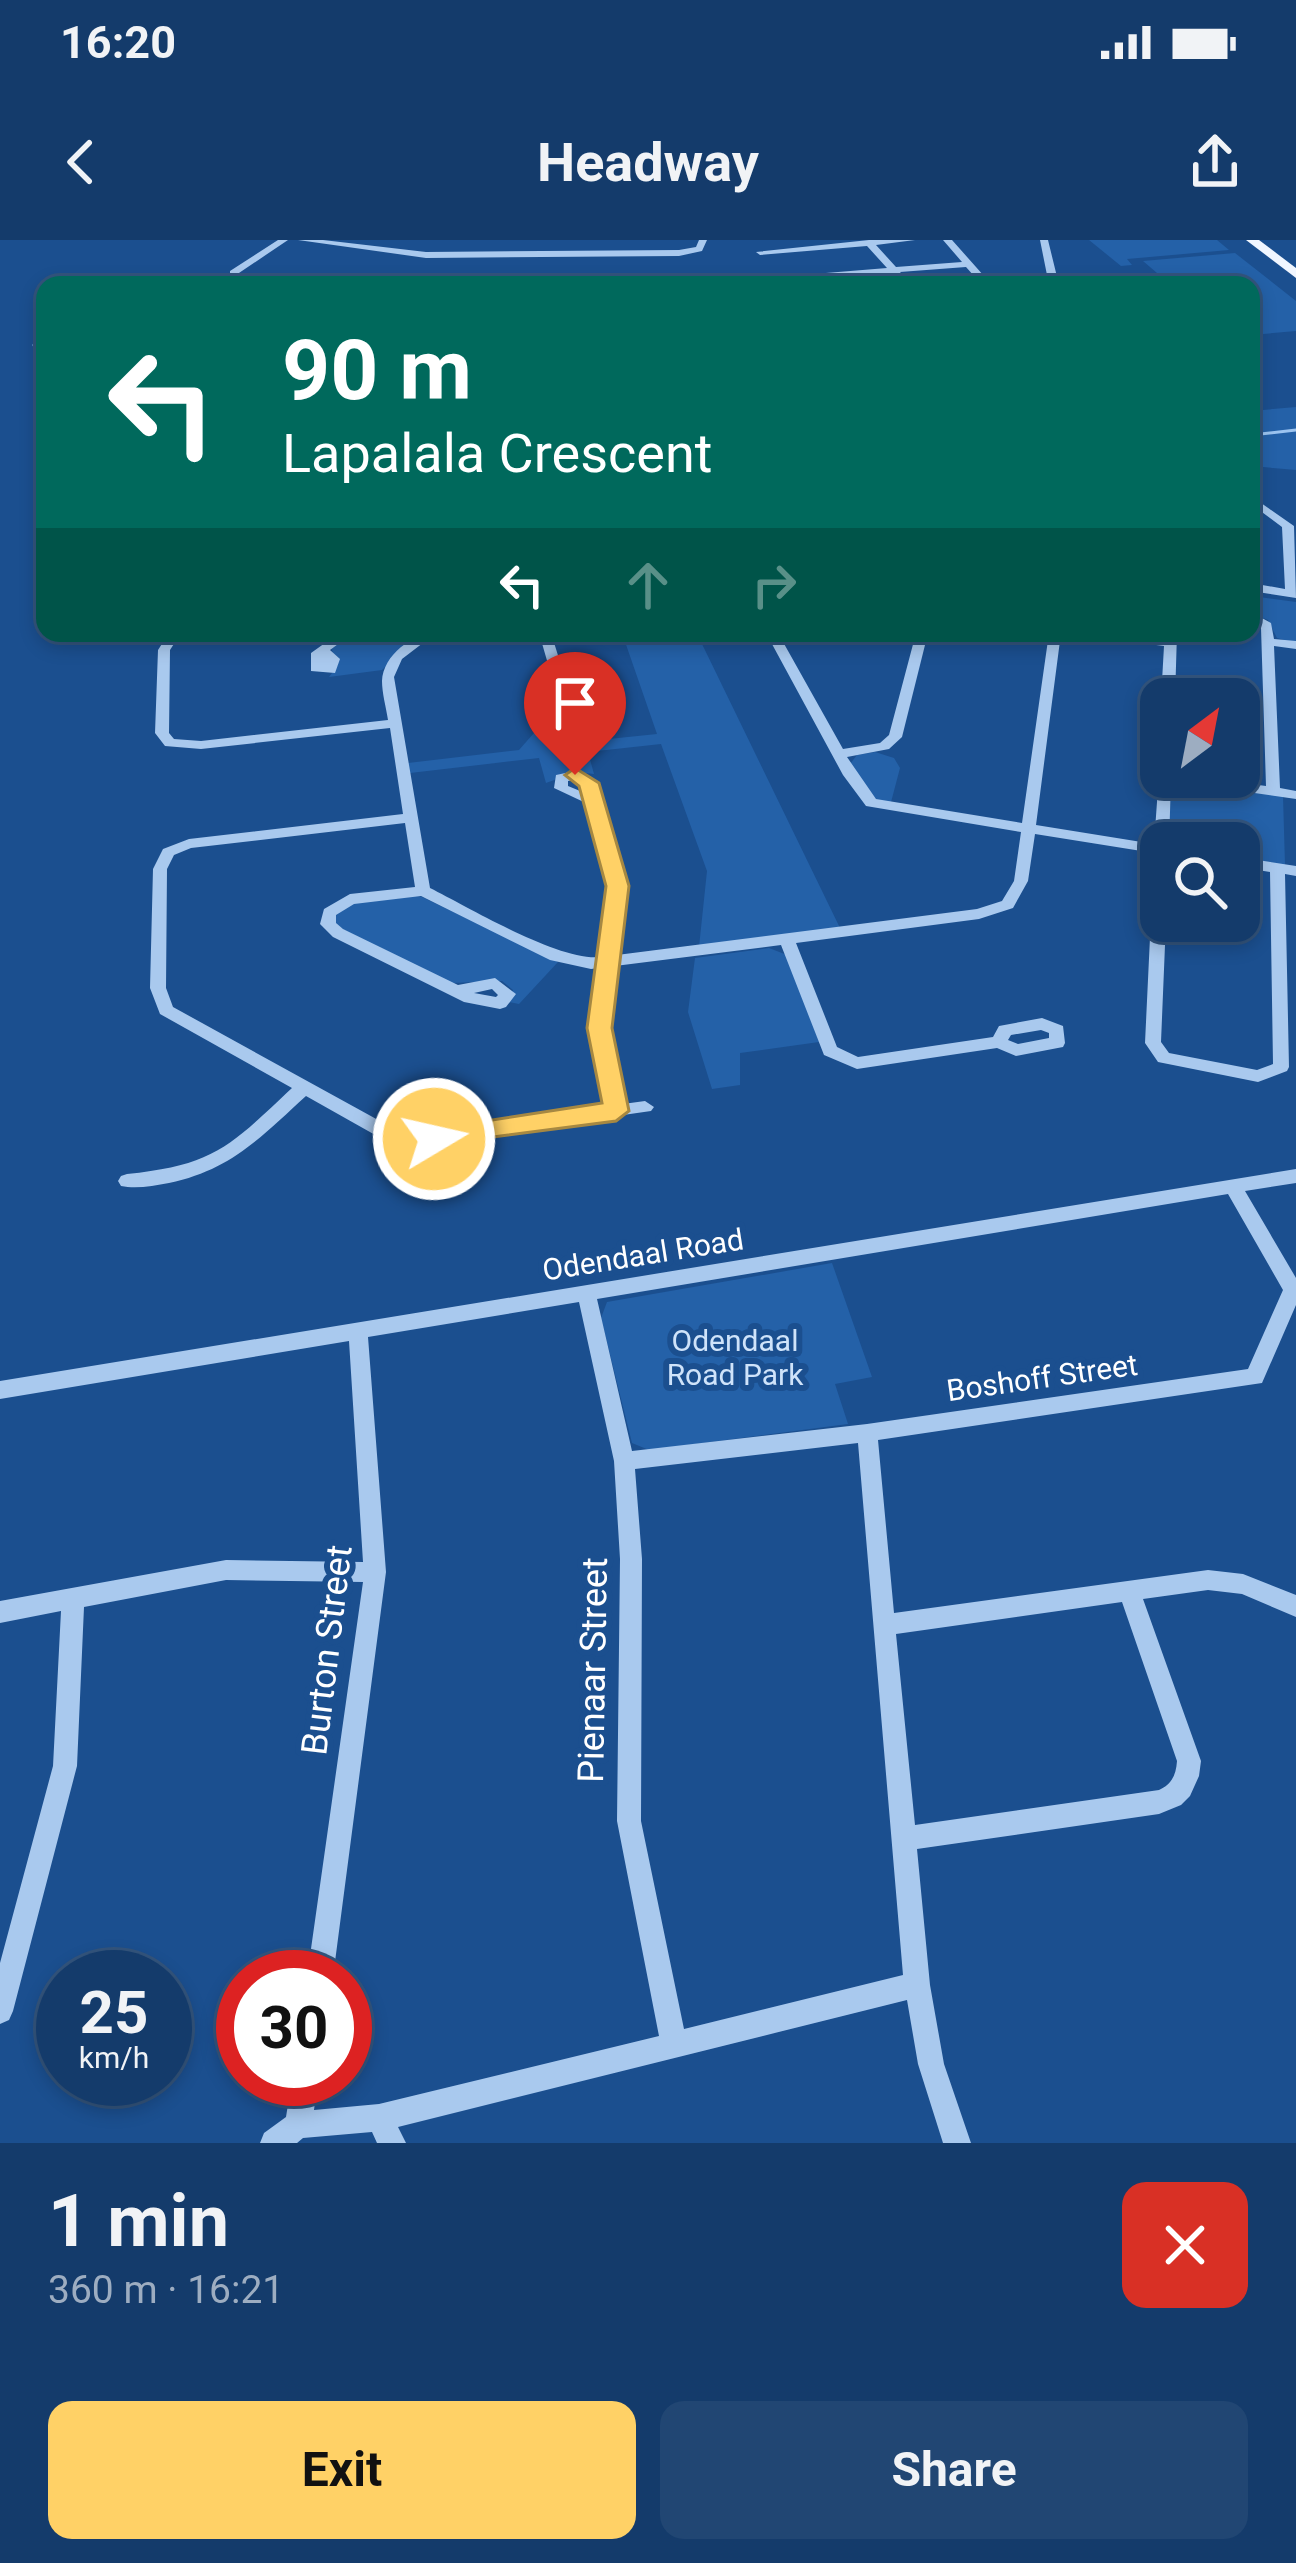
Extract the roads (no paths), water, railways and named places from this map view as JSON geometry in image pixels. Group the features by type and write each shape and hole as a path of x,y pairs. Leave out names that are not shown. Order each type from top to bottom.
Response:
{"main road":[{"path":"1252,240 1296,274"}],"street":[{"path":"233,273 284,240"},
{"path":"302,240 405,254 501,255 684,253 699,248 703,240"},
{"path":"495,240 501,255"},
{"path":"597,240 604,254"},
{"path":"756,247 910,240"},
{"path":"947,240 979,276"},
{"path":"1045,240 1052,276"},
{"path":"869,243 899,276"},
{"path":"756,247 778,276"},
{"path":"844,276 967,264"},
{"path":"1260,506 1288,526 1294,587"},
{"path":"1260,577 1294,587"},
{"path":"1260,587 1294,587"},
{"path":"1260,620 1266,623 1268,642 1273,791"},
{"path":"169,642 164,650 162,733 170,743 201,745 395,723"},
{"path":"322,650 334,642"},
{"path":"418,642 389,669 423,891"},
{"path":"547,642 562,698"},
{"path":"777,642 860,791 877,806 1140,847"},
{"path":"839,754 893,741 920,642"},
{"path":"458,991 328,924 329,913 342,902 423,891 556,956 607,964 975,914 1009,904 1021,881 1054,642"},
{"path":"1169,678 1171,642"},
{"path":"1268,642 1296,645"},
{"path":"1260,789 1296,795"},
{"path":"592,801 617,886 600,1045 616,1111"},
{"path":"410,818 173,848 161,862 161,1003 175,1018 383,1131 416,1140 645,1107"},
{"path":"1159,942 1156,1051 1176,1062 1270,1075 1282,1062 1289,1029 1287,870"},
{"path":"787,940 830,1051 842,1060 999,1042"},
{"path":"127,1181 182,1176 216,1166 304,1088"},
{"name":"Odendaal Road","path":"0,1390 1296,1176"},
{"name":"Boshoff Street","path":"624,1461 867,1433 1246,1380 1261,1370 1294,1290 1233,1186"},
{"name":"Pienaar Street","path":"587,1296 624,1461 631,1559 625,1777 640,1886 674,2044"},
{"name":"Burton Street","path":"324,1950 375,1572 358,1331"},
{"path":"867,1433 917,1985 931,2064 957,2143"},
{"path":"0,1612 226,1570 375,1572"},
{"path":"886,1625 1231,1581 1296,1606"},
{"path":"904,1839 1159,1802 1178,1794 1189,1761 1130,1591"},
{"path":"0,2012 65,1766 74,1599"},
{"path":"274,2143 298,2126 385,2130 674,2044 917,1985"},
{"path":"298,2126 301,2106"}],"waterway":[{"path":"1260,434 1296,430"}],"park label":[{"name":"Odendaal Road Park","path":"735,1358"}]}
